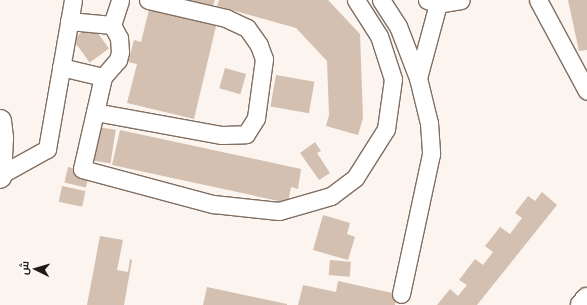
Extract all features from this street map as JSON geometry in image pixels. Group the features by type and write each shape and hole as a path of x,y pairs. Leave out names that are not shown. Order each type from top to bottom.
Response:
{"main road":[{"path":"0,121 2,138 0,176"},
{"path":"582,305 587,299"}],"street":[{"path":"0,176 47,149 73,0"},
{"path":"120,0 112,25 119,38 120,52 118,60 103,77 82,169 213,204 279,211 331,196 355,178 386,129 393,79 379,36 356,0"},
{"path":"95,112 222,135 246,134 256,118 264,59 259,45 247,28 226,18 148,0"},
{"path":"381,0 398,26 418,78 429,122 431,154 401,294"},
{"path":"418,78 435,1 461,0"},
{"path":"538,0 587,91"},
{"path":"69,21 112,25"},
{"path":"62,67 103,77"}],"building":[{"path":"188,0 215,0 212,8"},
{"path":"219,0 328,0 360,34 363,118 358,135 326,126 329,115 327,61 296,28 217,6"},
{"path":"568,0 587,0 587,50 579,51"},
{"path":"150,6 217,22 194,119 127,103 137,64 128,62 134,40 141,42"},
{"path":"92,25 109,48 90,63 73,39"},
{"path":"225,68 246,74 240,94 219,88"},
{"path":"276,75 314,82 309,113 270,107"},
{"path":"98,127 116,130 110,163 93,161"},
{"path":"120,130 301,169 298,189 291,187 288,203 112,165"},
{"path":"315,142 321,151 317,153 330,173 319,180 300,153"},
{"path":"68,167 89,172 86,188 64,183"},
{"path":"62,186 85,191 82,207 59,202"},
{"path":"542,192 557,205 477,305 437,305 450,289 458,296 467,285 459,280 475,259 483,265 493,252 485,246 500,227 510,234 522,218 515,213 528,196 535,201"},
{"path":"323,215 350,223 347,234 355,237 348,260 313,250"},
{"path":"100,236 123,240 117,270 128,272 130,259 132,260 124,305 87,305"},
{"path":"330,260 351,262 350,277 329,275"},
{"path":"338,281 397,294 395,305 298,305 303,285 336,292"},
{"path":"207,287 287,304 287,305 203,305"}]}
